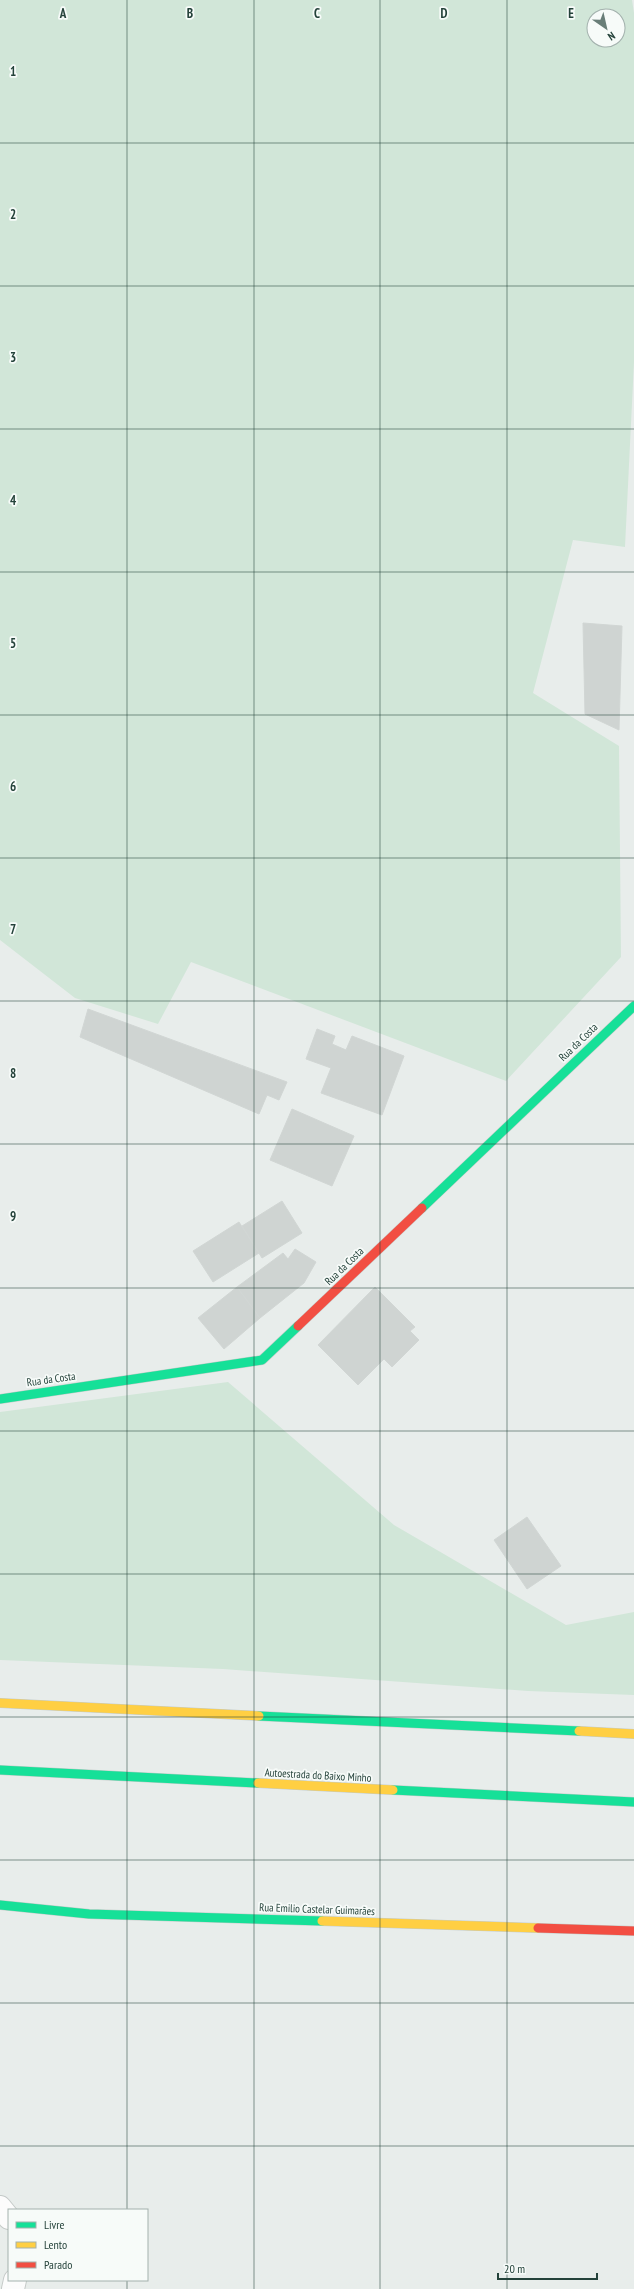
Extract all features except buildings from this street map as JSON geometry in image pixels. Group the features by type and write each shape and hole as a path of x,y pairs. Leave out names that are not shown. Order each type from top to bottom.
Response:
{"main road":[{"name":"Rua da Costa","path":"0,1399 262,1360 634,1006"},
{"path":"0,1703 634,1734"},
{"name":"Autoestrada do Baixo Minho","path":"0,1770 634,1802"},
{"name":"Rua Emilio Castelar Guimarães","path":"0,1905 89,1914 634,1931"}],"street":[{"path":"0,2207 8,2217"}],"green space":[{"path":"0,0 632,0 634,13 634,362 625,547 573,540 533,693 619,746 621,957 506,1081 191,962 158,1024 75,998 0,940"},
{"path":"228,1382 394,1525 566,1625 634,1612 634,1695 528,1691 223,1669 0,1660 0,1412"}],"traffic: fast":[{"path":"422,1208 634,1006"},
{"path":"0,1399 262,1360 298,1326"},
{"path":"259,1716 579,1731"},
{"path":"0,1770 258,1783"},
{"path":"393,1790 634,1802"},
{"path":"0,1905 89,1914 322,1921"}],"traffic: slow":[{"path":"0,1703 259,1716"},
{"path":"579,1731 634,1734"},
{"path":"258,1783 393,1790"},
{"path":"322,1921 538,1928"}],"traffic: jam":[{"path":"298,1326 422,1208"},
{"path":"538,1928 634,1931"}]}
